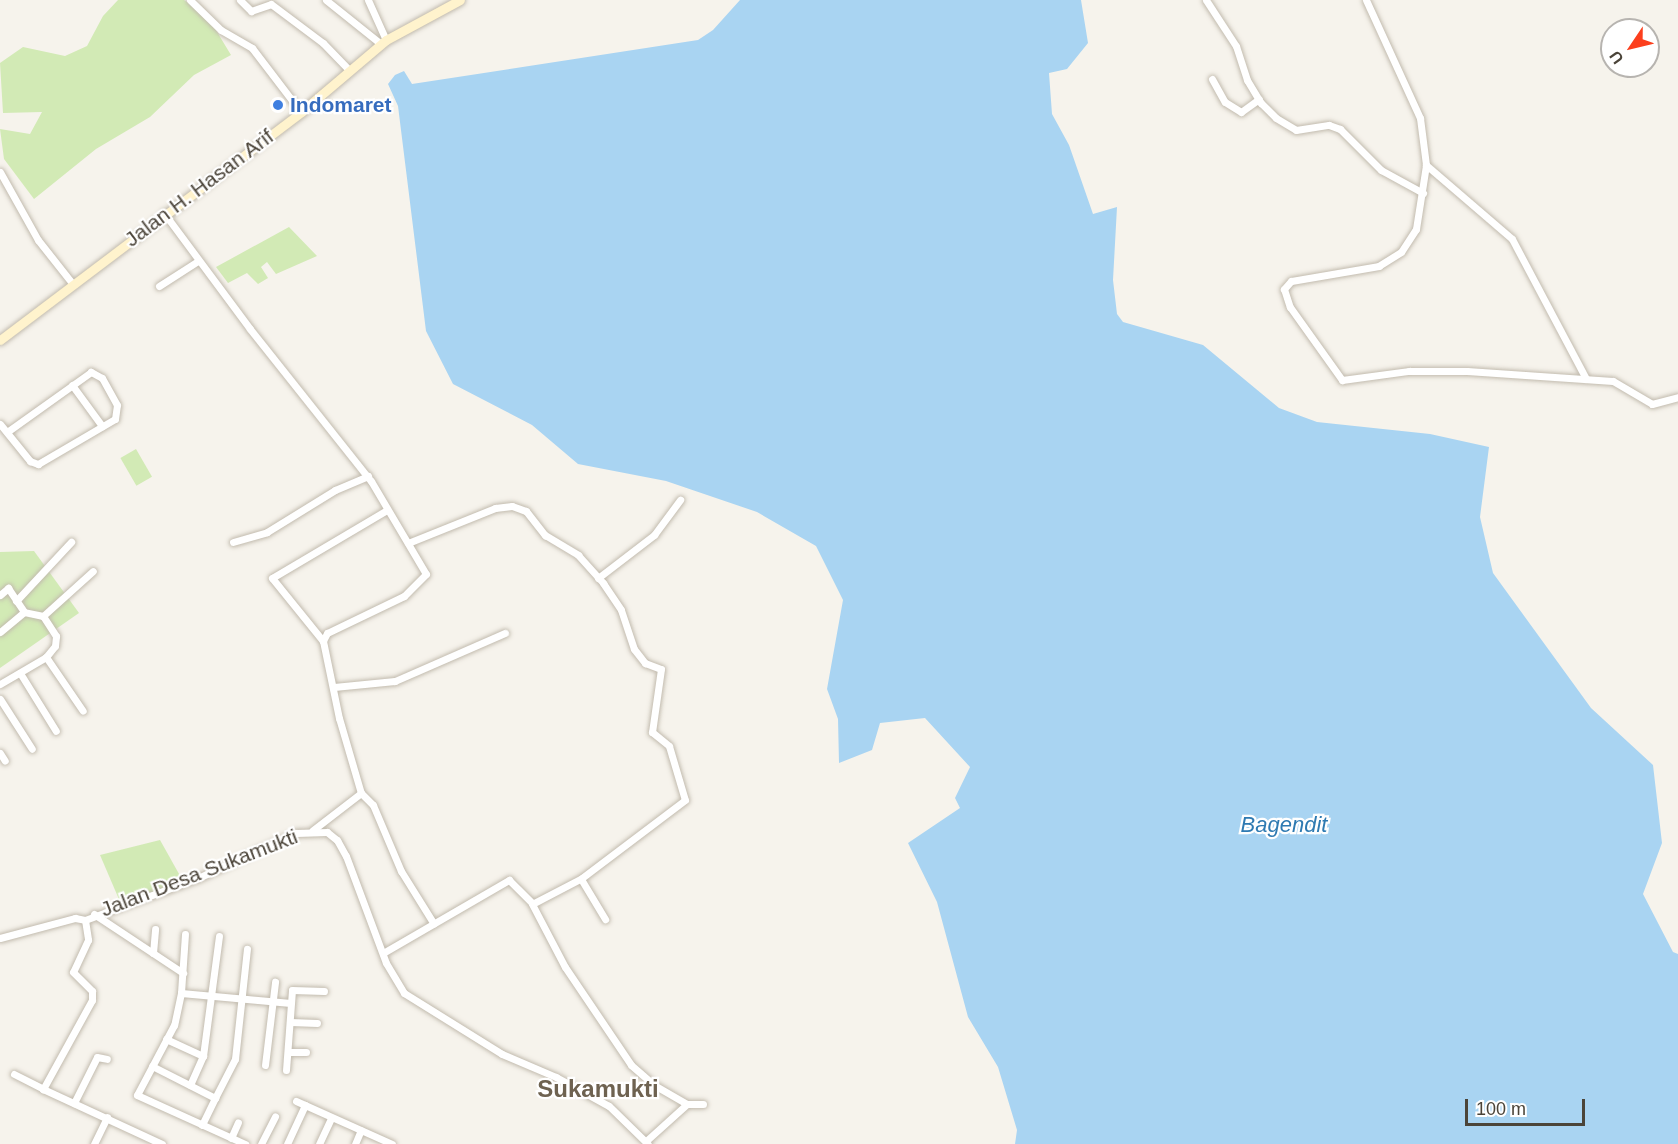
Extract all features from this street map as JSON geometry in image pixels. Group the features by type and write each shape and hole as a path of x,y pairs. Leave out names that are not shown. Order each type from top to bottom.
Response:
{"main road":[{"name":"Jalan H. Hasan Arif","path":"0,340 164,213 301,112 384,42 460,0"}],"street":[{"path":"190,0 221,30 252,48 301,112"},
{"path":"240,0 251,11 270,4 323,43 350,71"},
{"path":"326,0 384,42"},
{"path":"368,0 384,42"},
{"path":"1206,0 1236,45 1247,80 1258,99 1276,118 1296,130 1329,125 1341,129 1381,170 1423,193"},
{"path":"1366,0 1420,118 1425,165 1423,193 1413,235 1401,252 1388,262 1347,273 1291,281 1284,289 1290,307 1342,380 1409,370 1586,379 1622,384 1652,404 1678,397"},
{"path":"1212,79 1225,102 1241,112 1258,99"},
{"path":"1425,165 1512,239 1586,379"},
{"path":"0,172 38,240 72,284"},
{"path":"164,213 198,261 368,476 426,574 424,580 404,596 327,633 323,641"},
{"path":"159,286 198,261"},
{"path":"0,424 7,432 35,464 102,426 118,413 102,378 91,372 7,432"},
{"path":"72,385 102,426"},
{"path":"233,542 267,532 335,490 368,476"},
{"path":"598,578 654,535 680,500"},
{"path":"408,543 495,508 512,506 526,511 545,535 578,555 598,578 621,610 634,649 645,663 661,669 651,732 668,744 686,795 682,802 580,879 532,903"},
{"path":"387,510 272,578 323,641 361,793 373,805 399,866 434,924"},
{"path":"16,601 71,542"},
{"path":"43,616 93,571"},
{"path":"0,595 8,588 24,612 43,616 56,636 56,646 46,657 0,684"},
{"path":"0,633 24,612"},
{"path":"334,687 395,681 505,633"},
{"path":"46,657 83,711"},
{"path":"20,673 56,731"},
{"path":"0,699 32,749"},
{"path":"0,753 5,761"},
{"path":"313,830 361,793"},
{"name":"Jalan Desa Sukamukti","path":"0,938 75,918 85,920 94,914 180,885 296,834 313,830 327,832 337,840 393,978 421,1006 502,1054 556,1077 609,1106 647,1143"},
{"path":"580,879 605,919"},
{"path":"383,953 509,880 532,903 565,967 632,1065 654,1085 687,1104 704,1104"},
{"path":"94,914 183,973"},
{"path":"43,1089 92,1000 92,992 73,972 88,940 85,920"},
{"path":"153,953 154,929"},
{"path":"185,934 181,993 174,1025 137,1095 245,1144"},
{"path":"190,1085 203,1056 213,996 219,936"},
{"path":"202,1125 235,1059 247,949"},
{"path":"265,1065 275,982"},
{"path":"286,1070 292,990 324,991"},
{"path":"181,993 291,1003"},
{"path":"290,1022 316,1023"},
{"path":"166,1039 203,1056"},
{"path":"288,1052 306,1052"},
{"path":"74,1103 98,1057 108,1059"},
{"path":"152,1066 215,1098"},
{"path":"14,1074 162,1144"},
{"path":"296,1101 392,1144"},
{"path":"647,1143 687,1104"},
{"path":"287,1144 305,1105"},
{"path":"261,1144 275,1116"},
{"path":"94,1144 107,1117"},
{"path":"320,1144 331,1118"},
{"path":"231,1138 238,1122"},
{"path":"355,1144 361,1130"}],"green space":[{"path":"118,0 184,0 208,17 231,55 194,75 150,117 96,149 34,199 4,159 0,129 30,134 42,112 3,113 0,63 23,47 65,56 87,46 103,16"},
{"path":"289,227 317,256 276,274 267,262 261,267 268,278 258,284 247,273 228,283 216,267"},
{"path":"136,449 152,477 136,486 120,458"},
{"path":"34,551 79,613 0,668 0,552"},
{"path":"160,840 183,881 121,904 100,855"}],"water":[{"name":"Bagendit","path":"740,0 1081,0 1088,43 1067,69 1049,73 1052,114 1069,145 1093,214 1117,207 1113,280 1117,314 1123,322 1203,345 1279,408 1317,422 1430,434 1489,447 1480,517 1493,573 1591,708 1653,765 1662,843 1643,894 1673,952 1678,954 1678,1144 1015,1144 1017,1130 998,1067 968,1017 937,902 908,843 960,808 955,798 970,767 925,718 880,723 872,750 839,763 838,719 827,689 843,600 816,546 757,512 666,481 578,464 532,425 453,384 426,331 398,106 388,84 395,75 404,71 412,84 698,40 713,30"}],"place":[{"name":"Indomaret","path":"278,105"}],"district":[{"name":"Sukamukti","path":"598,1089"}]}
